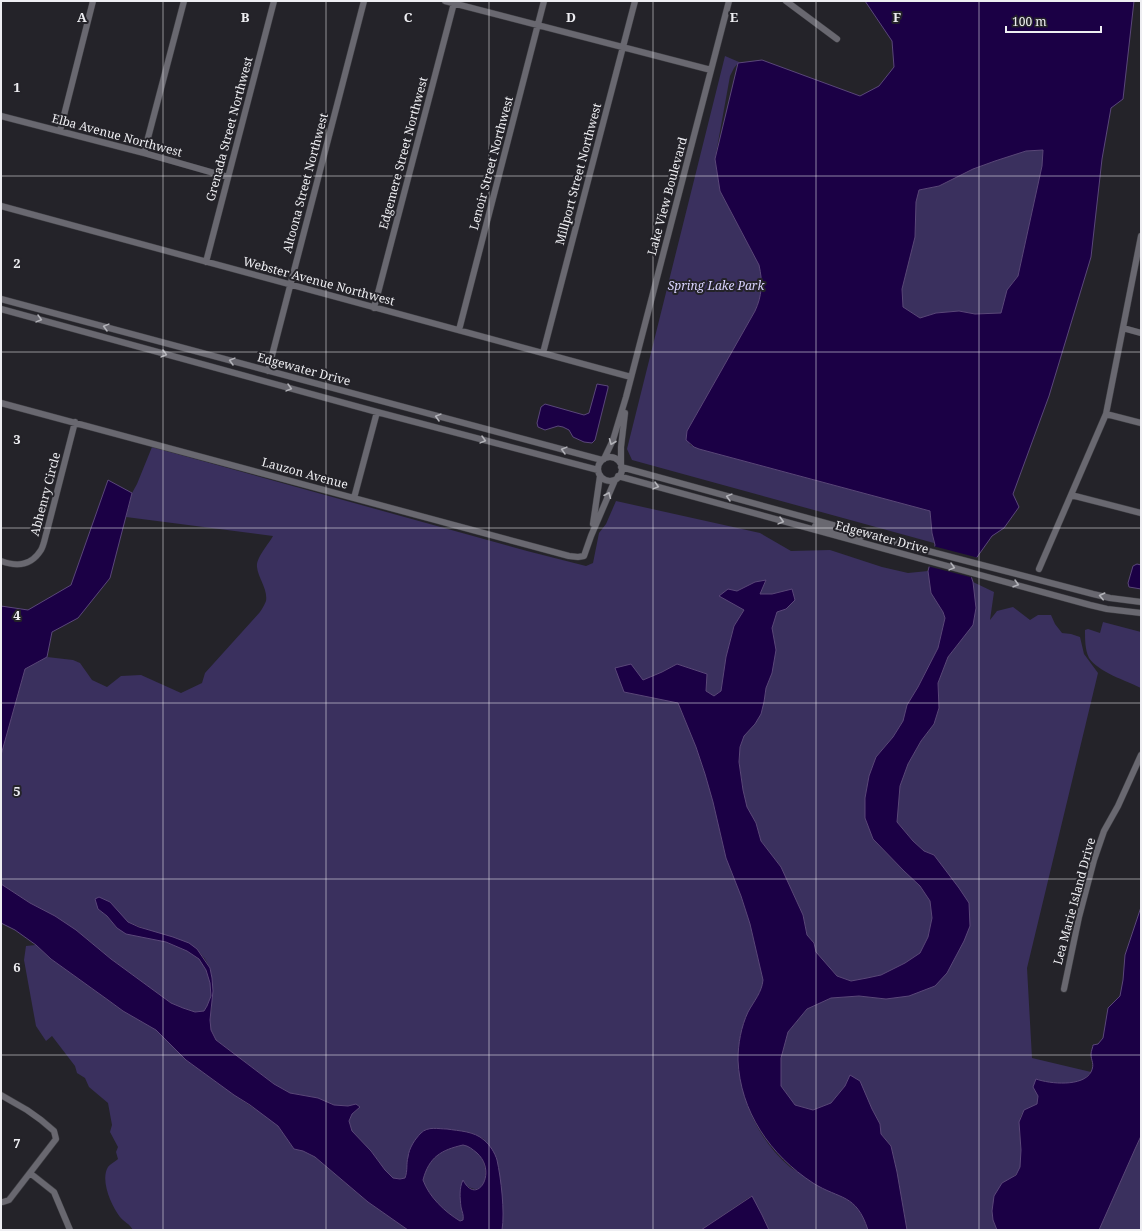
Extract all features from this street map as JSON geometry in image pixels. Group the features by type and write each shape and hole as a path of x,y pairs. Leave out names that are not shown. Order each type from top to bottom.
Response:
{"street":[{"path":"60,131 93,1"},
{"path":"144,153 184,1"},
{"name":"Grenada Street Northwest","path":"206,262 274,1"},
{"name":"Altoona Street Northwest","path":"268,371 364,1"},
{"path":"445,1 711,70"},
{"name":"Lenoir Street Northwest","path":"459,330 544,1"},
{"name":"Millport Street Northwest","path":"543,353 635,1"},
{"name":"Lake View Boulevard","path":"602,459 613,440 626,397 730,1"},
{"path":"786,1 837,39"},
{"name":"Edgemere Street Northwest","path":"374,308 454,3"},
{"name":"Elba Avenue Northwest","path":"1,116 144,153 228,177"},
{"name":"Webster Avenue Northwest","path":"1,206 631,377"},
{"path":"1040,569 1106,414 1141,240"},
{"name":"Edgewater Drive","path":"1,299 602,459"},
{"name":"Edgewater Drive","path":"1,309 599,473"},
{"path":"1123,328 1141,333"},
{"name":"Lake View Boulevard","path":"621,466 621,447 626,397"},
{"name":"Lauzon Avenue","path":"1,402 578,558 584,556 591,536 617,478"},
{"path":"354,498 377,412"},
{"path":"1106,414 1141,423"},
{"name":"Abhenry Circle","path":"1,561 18,565 36,557 41,549 47,532 75,422"},
{"path":"610,457 616,459 621,466 621,470 617,478 606,480 599,473 599,463 602,459 610,457"},
{"name":"Edgewater Drive","path":"621,466 980,565 1110,598 1141,602"},
{"name":"Lauzon Avenue","path":"591,536 599,473"},
{"name":"Edgewater Drive","path":"617,478 794,524 1090,605 1107,609 1141,613"},
{"path":"1071,495 1141,513"},
{"path":"794,524 800,522 854,536 861,537 864,534"},
{"name":"Lea Marie Island Drive","path":"1064,989 1079,918 1094,860 1104,831 1118,806 1141,755"},
{"path":"1,1095 27,1110 54,1131 56,1139 9,1200 1,1202"},
{"path":"30,1173 54,1192 70,1230"}],"green space":[{"name":"Spring Lake Park","path":"725,56 739,62 730,76 715,159 720,191 759,265 761,289 755,311 687,431 690,445 699,449 930,511 934,543 632,460 627,449"},
{"path":"1043,150 1042,166 1018,276 1007,290 1002,313 975,314 959,311 936,313 920,318 903,307 902,289 915,237 916,202 919,190 939,186 973,169 1026,151"},
{"path":"152,447 586,566 593,563 599,533 606,524 616,501 760,533 791,551 830,550 882,567 908,573 928,571 931,593 945,618 938,648 907,705 903,721 893,737 876,757 869,776 865,798 865,818 873,839 920,886 930,901 932,918 928,937 920,953 905,963 881,975 851,981 837,976 816,952 814,943 807,935 803,915 781,867 761,841 756,823 747,807 743,790 739,762 740,747 744,736 755,724 764,702 766,688 772,673 774,639 772,628 777,611 786,609 792,589 772,594 759,594 766,581 755,582 737,591 720,596 744,610 734,626 726,657 721,691 714,696 706,691 707,674 677,664 643,680 624,692 678,703 705,774 726,858 750,924 763,980 759,992 743,1024 738,1054 743,1090 753,1119 760,1132 779,1157 793,1169 851,1202 859,1210 868,1230 769,1230 751,1196 701,1230 502,1230 503,1210 484,1139 472,1133 456,1130 408,1157 405,1178 393,1178 352,1131 349,1121 352,1114 360,1107 356,1104 348,1106 334,1105 318,1098 290,1093 274,1084 216,1040 211,1030 210,1020 212,1005 210,968 197,949 128,922 121,915 98,909 107,916 117,928 166,942 187,951 199,959 206,970 210,983 211,996 204,1011 195,1012 171,1003 111,959 76,930 1,884 1,755 25,669 47,657 73,660 80,663 92,680 107,687 121,676 141,675 181,693 202,683 205,673 260,612 266,601 266,592 258,571 257,563 273,536 126,517 132,493"},
{"path":"973,582 994,592 990,620 997,611 1013,607 1030,620 1038,615 1051,615 1055,624 1062,633 1080,637 1084,654 1098,673 1027,968 1032,1058 1091,1072 1084,1079 1067,1084 1053,1083 1036,1079 1038,1096 1037,1104 1025,1110 1021,1116 1019,1132 1021,1161 1019,1169 1015,1175 1002,1183 993,1220 997,1230 907,1230 891,1146 881,1134 880,1124 850,1075 845,1086 831,1103 813,1110 795,1105 781,1086 781,1058 788,1032 807,1009 831,998 859,996 886,999 935,986 944,869 934,855 924,851 913,841 897,822 900,786 908,764 921,741 934,724 939,708 938,683 948,657 962,639 974,595"},
{"path":"1103,622 1141,632 1141,688 1113,676 1099,668 1089,658 1085,641 1085,630 1088,629 1100,633"},
{"path":"36,945 51,959 123,1011 156,1030 186,1060 278,1126 294,1149 303,1151 315,1157 368,1202 408,1230 133,1230 117,1212 110,1199 106,1185 105,1179 108,1167 118,1159 116,1152 118,1147 110,1132 112,1125 108,1103 89,1087 85,1078 77,1073 75,1066 52,1036 46,1041 36,1026 24,960 26,946"},
{"path":"1141,1136 1141,1230 1099,1230 1135,1149"},
{"path":"463,1145 473,1149 480,1156 484,1164 486,1174 484,1182 480,1187 474,1189 466,1185 460,1191 461,1208 464,1216 463,1220 460,1221 438,1204 429,1192 423,1180 432,1160 448,1149"}],"shaded area":[{"path":"865,1 1134,1 1123,99 1111,108 1102,159 1091,257 1049,396 1013,494 1019,507 1004,528 992,536 975,560 970,573 973,582 976,608 973,625 948,657 938,683 939,708 934,724 921,741 908,764 900,786 897,822 913,841 924,851 934,855 959,888 969,903 970,926 964,941 947,973 935,986 909,996 886,999 859,996 831,998 807,1009 788,1032 781,1058 781,1086 795,1105 813,1110 831,1103 845,1086 850,1075 860,1081 880,1124 881,1134 891,1146 907,1230 868,1230 858,1209 852,1203 813,1183 783,1159 760,1130 751,1114 740,1079 738,1060 740,1036 748,1012 759,992 763,980 750,924 726,858 705,774 678,703 624,692 615,668 631,664 643,680 677,664 707,674 706,691 714,696 721,691 726,657 734,626 744,610 719,596 728,589 737,591 755,582 766,580 760,594 772,594 792,589 795,600 786,609 777,612 772,628 776,650 772,673 766,688 761,714 755,724 744,736 740,747 739,762 747,807 756,823 761,841 781,867 803,915 807,935 814,943 816,952 837,976 851,981 881,975 905,963 920,953 928,937 932,918 930,901 920,886 873,839 865,818 865,798 869,776 876,757 893,737 903,721 907,705 938,648 945,618 931,593 928,571 935,545 932,533 930,511 699,449 694,447 686,440 687,431 755,311 760,294 761,277 759,265 720,191 715,159 738,63 762,60 860,96 879,86 894,67 892,41","holes":["1043,150 1042,166 1018,276 1007,290 1001,313 975,314 959,311 936,313 920,318 903,307 902,289 915,237 916,202 919,190 939,186 973,169 1026,151"]},
{"path":"597,384 608,386 608,388 595,440 592,443 584,442 573,437 569,430 563,427 558,426 545,430 538,427 537,423 541,407 545,404 584,415 589,413"},
{"path":"108,480 132,493 110,578 78,618 52,632 47,657 25,669 1,755 1,606 28,610 71,585"},
{"path":"1137,564 1141,565 1141,589 1129,587 1128,583 1133,566"},
{"path":"1,884 76,930 111,959 171,1003 195,1012 204,1011 211,996 210,983 206,970 199,959 187,951 166,942 126,934 117,928 107,916 98,909 95,899 99,897 110,902 128,922 189,943 197,949 210,968 213,991 210,1020 211,1030 216,1040 274,1084 290,1093 318,1098 334,1105 348,1106 356,1104 360,1107 352,1114 349,1121 352,1131 393,1178 405,1178 407,1160 411,1147 419,1135 427,1129 447,1129 466,1132 480,1137 486,1142 497,1160 503,1205 502,1230 408,1230 368,1202 315,1157 303,1151 294,1149 278,1126 186,1060 156,1030 123,1011 51,959 36,945 15,930 1,923","holes":["465,1145 477,1153 483,1161 486,1169 483,1184 479,1188 474,1190 468,1187 463,1180 460,1197 463,1220 460,1221 438,1204 429,1192 423,1180 432,1160 448,1149"]},
{"path":"1141,907 1141,1136 1099,1230 997,1230 993,1220 992,1211 994,1196 1002,1183 1016,1175 1020,1167 1021,1150 1019,1122 1024,1110 1037,1104 1038,1096 1033,1087 1036,1079 1057,1083 1074,1082 1087,1077 1091,1072 1093,1065 1091,1053 1093,1045 1098,1044 1103,1038 1108,1008 1120,996 1125,955"},
{"path":"752,1196 769,1230 701,1230"}],"pier":[{"path":"933,546 979,558 976,561 972,573 974,578 927,566"}]}
